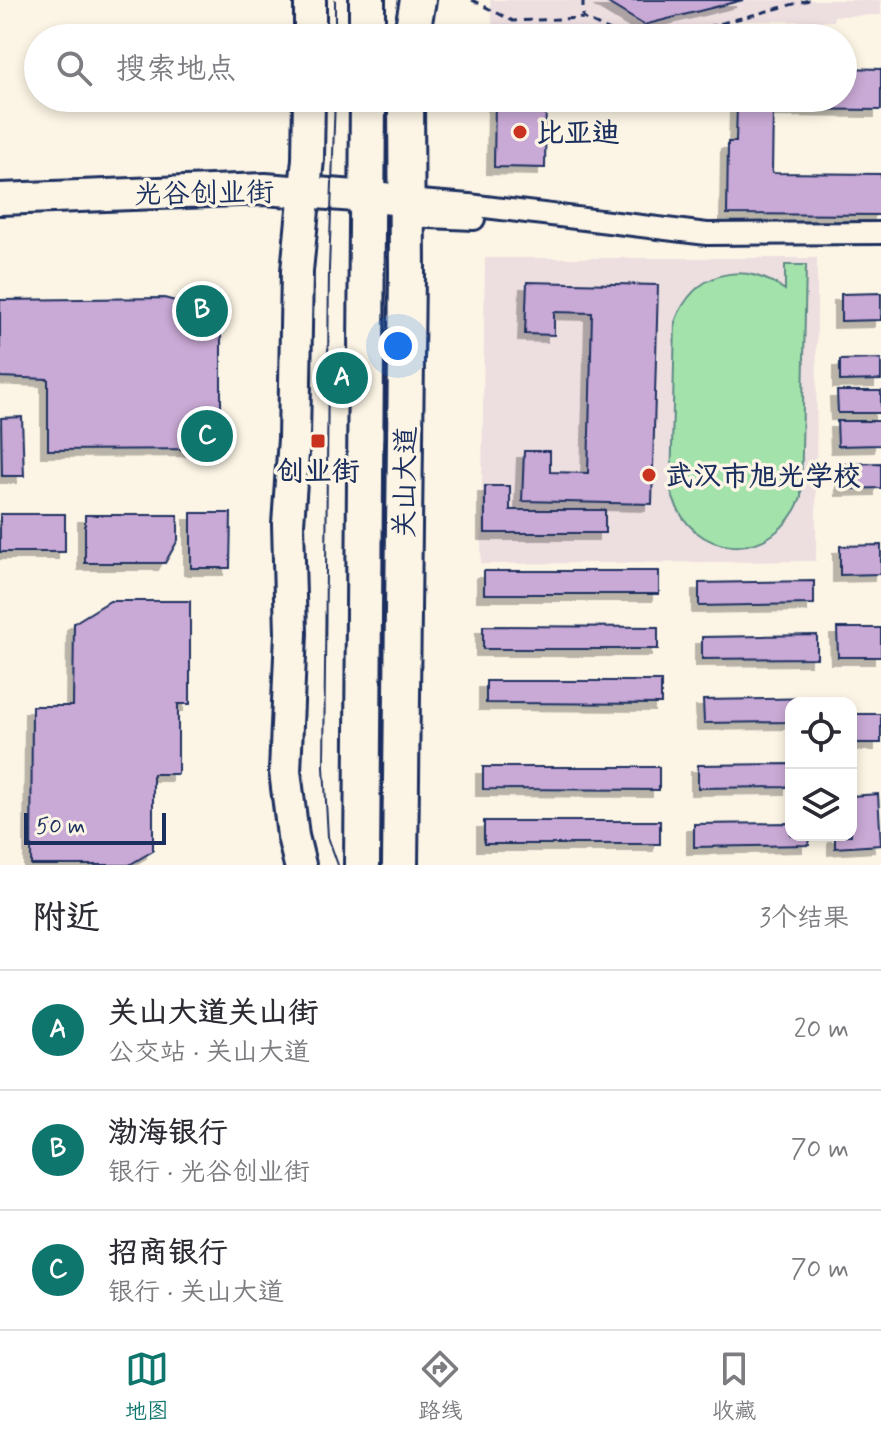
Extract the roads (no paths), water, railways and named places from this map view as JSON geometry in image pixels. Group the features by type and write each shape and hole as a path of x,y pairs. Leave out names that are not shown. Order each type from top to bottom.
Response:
{"main road":[{"path":"310,0 310,24"},
{"path":"367,0 367,24"},
{"path":"406,0 407,24"},
{"path":"412,24 418,0"},
{"path":"424,24 435,0"},
{"path":"300,865 285,771 291,633 288,524 294,439 297,271 308,112"},
{"name":"关山大道","path":"362,865 368,112"},
{"name":"关山大道","path":"400,865 406,112"},
{"name":"光谷创业街","path":"0,199 265,189 304,202"},
{"name":"光谷创业街","path":"0,218 266,210 304,202 407,208"}],"street":[{"path":"407,208 707,234 881,233"},
{"path":"407,208 467,218 709,243 881,242"}],"tram line":[{"path":"335,0 335,24"},
{"path":"335,112 329,269 324,767 328,837 338,865"}],"place":[{"name":"比亚迪","path":"520,132"},
{"name":"渤海银行","path":"202,311"},
{"name":"关山大道关山街","path":"342,378"},
{"name":"招商银行","path":"207,436"},
{"name":"创业街","path":"318,441"},
{"name":"武汉市旭光学校","path":"649,475"}]}
